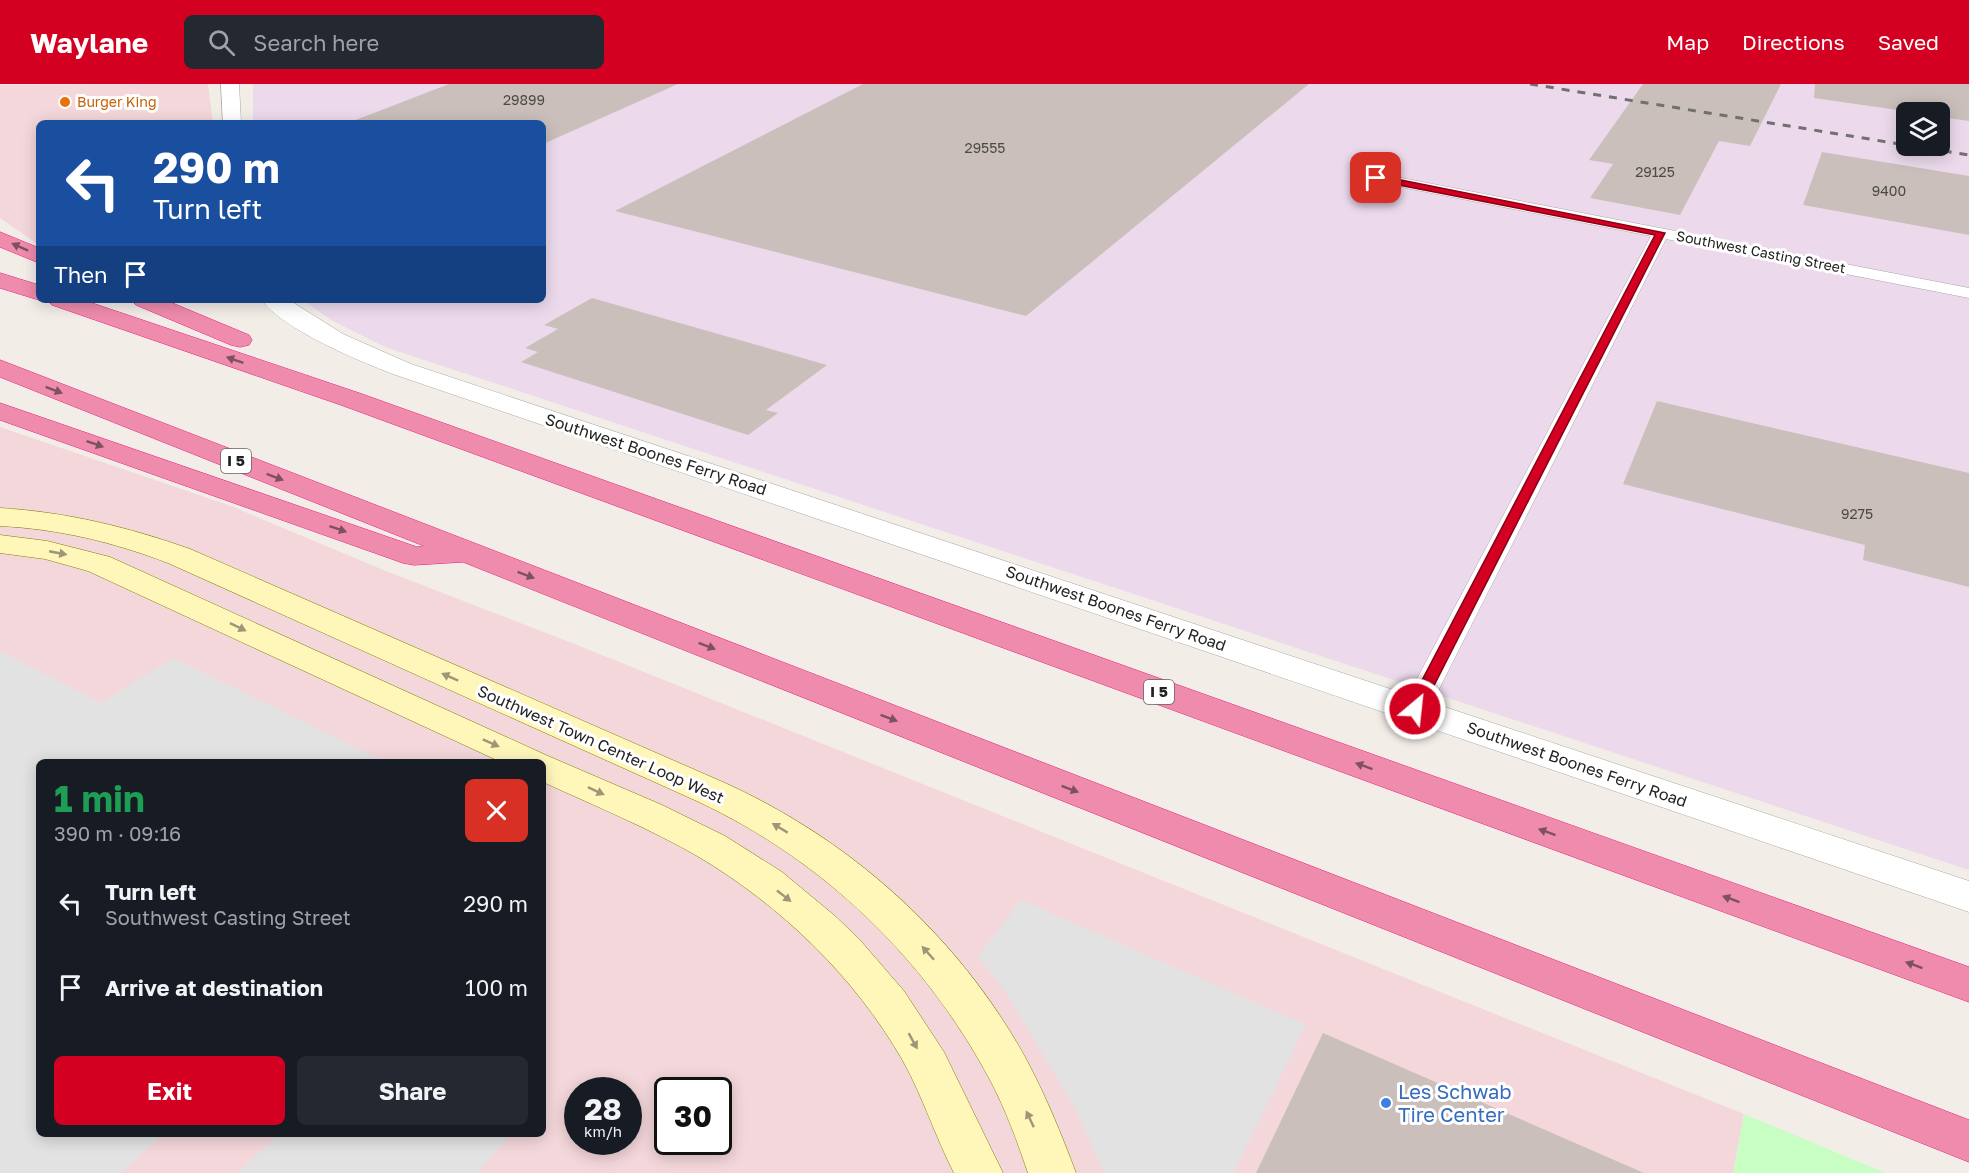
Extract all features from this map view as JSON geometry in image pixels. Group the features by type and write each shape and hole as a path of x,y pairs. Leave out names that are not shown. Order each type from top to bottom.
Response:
{"highway":[{"path":"0,239 36,255"},
{"path":"0,280 36,292"},
{"name":"I 5","path":"69,303 350,399 1969,985"},
{"name":"I 5","path":"151,303 247,343 350,399"},
{"name":"I 5","path":"0,368 1969,1141"},
{"name":"I 5","path":"0,411 414,556 471,554"}],"main road":[{"name":"Southwest Town Center Loop West","path":"0,517 56,522 110,531 179,556 696,785 783,829 830,862 887,907 935,960 984,1028 1043,1147 1052,1173"},
{"path":"0,544 47,550 99,564 526,759"},
{"path":"546,768 712,846 769,884 815,921 858,967 908,1032 937,1082 966,1151 979,1173"}],"street":[{"path":"230,84 232,120"},
{"name":"Southwest Casting Street","path":"1376,178 1969,293"},
{"path":"1415,709 1661,233"},
{"name":"Southwest Boones Ferry Road","path":"278,303 329,338 402,369 1969,897"}],"shaded area":[{"path":"208,84 213,120 36,120 36,243 0,218 0,85"},
{"path":"253,84 1969,84 1969,870 385,347 331,320 307,303 546,303 546,120 253,120"},
{"path":"0,427 231,506 386,571 567,641 1744,1114 1733,1173 0,1173"},
{"path":"0,651 101,703 173,658 380,759 36,759 36,1137 161,1137 120,1173 0,1173"},
{"path":"1021,900 1306,1025 1233,1173 1104,1173 1076,1110 1003,988 978,957"},
{"path":"277,1137 508,1137 477,1173 237,1173"}],"green space":[{"path":"1744,1114 1886,1173 1733,1173"}],"building":[{"path":"449,84 678,84 546,143 546,120 356,120"},
{"path":"863,84 1309,84 1026,316 615,211"},
{"path":"1643,84 1781,84 1750,146 1719,141 1680,215 1590,198 1613,164 1589,160"},
{"path":"1815,84 1969,84 1969,121 1950,118 1950,102 1896,102 1896,110 1814,98"},
{"path":"1822,152 1969,176 1969,235 1803,205"},
{"path":"592,298 827,365 766,410 778,413 748,435 521,362 538,352 525,348 558,329 544,325"},
{"path":"1657,401 1969,473 1969,587 1863,560 1865,545 1623,484"},
{"name":"Les Schwab Tire Center","path":"1323,1033 1644,1173 1256,1173"}],"railway":[{"path":"1530,84 1896,143"},
{"path":"1950,152 1969,155"}],"place":[{"name":"Burger King","path":"65,102"},
{"name":"Les Schwab Tire Center","path":"1386,1103"}],"route":[{"path":"1376,178 1661,233 1415,709"}]}
